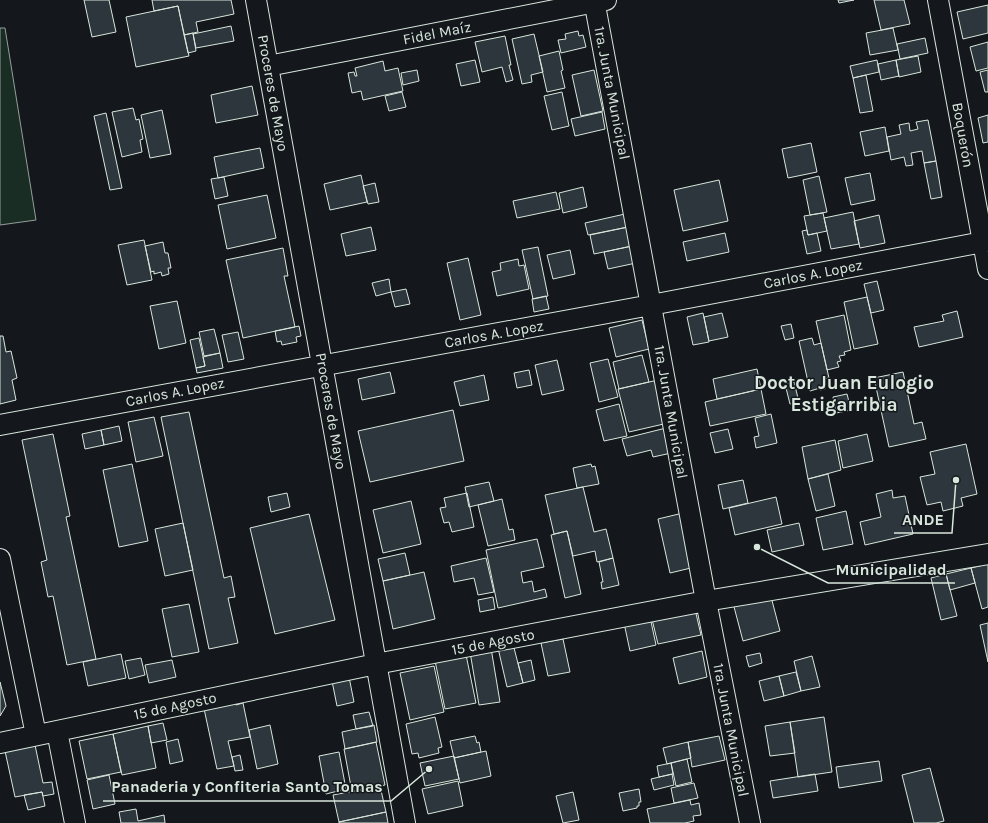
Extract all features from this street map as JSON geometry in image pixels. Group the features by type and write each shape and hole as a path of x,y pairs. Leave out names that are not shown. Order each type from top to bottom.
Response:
{"street":[{"name":"Proceres de Mayo","path":"256,0 405,823"},
{"name":"Boquerón","path":"938,0 986,242 988,269"},
{"name":"Fidel Maíz","path":"268,66 598,1"},
{"name":"1ra. Junta Municipal","path":"598,1 651,305 706,601 750,823"},
{"name":"Carlos A. Lopez","path":"0,425 986,242"},
{"name":"15 de Agosto","path":"0,743 376,664 706,601 988,554"},
{"path":"0,559 36,735"},
{"path":"57,731 75,823"}],"green space":[{"path":"0,28 5,28 36,220 0,225"}],"building":[{"path":"84,0 109,0 116,32 92,37"},
{"path":"152,0 231,0 234,14 196,22 198,32 184,35 178,6 154,11"},
{"path":"838,0 854,0 839,3"},
{"path":"874,0 904,0 910,24 881,30"},
{"path":"988,5 988,33 963,39 957,12"},
{"path":"178,6 189,56 136,67 126,17"},
{"path":"231,26 234,41 196,48 193,34"},
{"path":"893,28 898,50 870,55 866,33"},
{"path":"578,31 579,36 583,35 586,47 561,53 558,40 566,39 565,34"},
{"path":"193,33 196,51 188,53 184,35"},
{"path":"534,34 543,72 531,75 532,82 522,84 512,39"},
{"path":"505,36 511,65 509,65 513,80 506,82 502,67 482,72 475,42"},
{"path":"925,38 928,53 900,59 897,44"},
{"path":"988,42 988,68 976,71 970,47"},
{"path":"559,51 563,70 561,71 565,88 547,92 539,56"},
{"path":"918,56 921,72 899,77 896,60"},
{"path":"475,60 480,82 461,86 456,64"},
{"path":"877,60 879,72 853,78 850,66"},
{"path":"896,60 899,76 881,80 878,64"},
{"path":"383,61 385,71 398,68 403,91 363,100 361,91 352,93 348,73 354,72 355,76 357,76 355,68"},
{"path":"417,70 419,81 403,85 401,73"},
{"path":"594,70 603,111 581,116 572,75"},
{"path":"988,70 988,92 985,92 980,72"},
{"path":"866,75 873,111 860,113 853,78"},
{"path":"252,86 258,115 216,123 211,95"},
{"path":"402,92 406,107 389,111 385,96"},
{"path":"562,92 569,126 552,130 544,96"},
{"path":"133,108 136,120 139,119 143,139 140,140 142,152 122,157 112,112"},
{"path":"162,110 171,154 150,158 141,115"},
{"path":"602,112 605,129 575,136 571,119"},
{"path":"106,113 122,188 110,190 94,116"},
{"path":"988,115 988,142 983,143 978,118"},
{"path":"928,120 936,161 924,163 922,151 911,153 913,165 906,166 904,157 891,160 887,137 901,134 899,125 909,123 910,131 918,129 916,122"},
{"path":"885,127 889,151 865,156 860,132"},
{"path":"811,143 817,172 788,178 782,149"},
{"path":"260,148 264,168 218,178 214,157"},
{"path":"936,161 942,197 931,199 924,163"},
{"path":"870,173 875,200 851,205 845,178"},
{"path":"361,175 367,202 330,210 324,184"},
{"path":"819,176 827,212 810,215 803,180"},
{"path":"224,177 228,196 215,199 211,179"},
{"path":"719,180 728,221 683,231 674,190"},
{"path":"375,183 379,202 368,204 363,186"},
{"path":"583,187 587,207 563,213 559,193"},
{"path":"556,192 560,209 517,218 513,201"},
{"path":"267,195 276,238 227,249 218,205"},
{"path":"853,212 859,244 831,249 824,218"},
{"path":"823,213 827,231 808,235 804,216"},
{"path":"625,214 628,227 588,235 585,223"},
{"path":"879,215 885,243 860,248 854,221"},
{"path":"371,227 376,250 346,256 341,234"},
{"path":"628,227 632,246 594,254 590,235"},
{"path":"807,230 808,235 817,233 821,251 807,254 802,231"},
{"path":"725,233 729,252 687,261 683,242"},
{"path":"144,240 152,280 127,285 118,245"},
{"path":"163,242 165,253 168,253 171,268 168,268 169,274 162,276 161,272 154,274 154,271 151,272 145,246"},
{"path":"632,246 636,263 608,269 604,252"},
{"path":"538,247 548,296 533,299 522,250"},
{"path":"283,248 288,276 284,276 295,327 243,338 226,260"},
{"path":"570,250 575,274 553,279 547,255"},
{"path":"468,258 481,315 460,320 447,263"},
{"path":"518,259 519,266 524,265 529,289 497,296 492,272 501,270 500,263"},
{"path":"389,279 391,292 376,296 372,283"},
{"path":"877,281 884,310 871,313 864,284"},
{"path":"406,289 410,304 395,307 391,292"},
{"path":"546,296 549,309 534,312 532,299"},
{"path":"867,297 878,344 854,349 844,302"},
{"path":"177,301 186,343 159,349 150,306"},
{"path":"957,311 963,337 919,347 914,327 944,321 942,315"},
{"path":"703,313 709,342 693,345 687,317"},
{"path":"722,313 728,337 709,341 704,317"},
{"path":"844,315 851,350 844,352 845,355 839,356 841,361 837,362 839,367 827,370 816,321"},
{"path":"642,320 649,349 616,357 609,328"},
{"path":"791,324 794,338 785,340 781,326"},
{"path":"299,326 301,336 296,337 297,342 282,345 281,341 277,342 275,331"},
{"path":"214,329 220,353 204,356 199,332"},
{"path":"238,332 244,359 228,362 222,335"},
{"path":"0,336 3,336 6,352 11,351 17,378 12,380 16,400 0,404"},
{"path":"199,338 205,366 196,368 190,340"},
{"path":"812,338 814,345 821,343 829,378 824,379 825,389 820,390 820,388 810,391 799,341"},
{"path":"220,353 223,368 197,373 196,368 205,366 203,357"},
{"path":"642,355 649,382 619,389 613,362"},
{"path":"608,359 618,397 599,402 590,363"},
{"path":"557,360 564,390 542,395 535,365"},
{"path":"757,369 761,389 717,399 713,379"},
{"path":"529,370 532,385 517,388 514,373"},
{"path":"390,372 395,393 362,400 358,379"},
{"path":"903,372 914,424 922,422 926,439 889,447 874,378"},
{"path":"484,375 489,400 460,406 454,382"},
{"path":"658,380 668,423 629,432 618,389"},
{"path":"794,382 799,402 790,404 785,384"},
{"path":"761,389 766,414 710,426 705,402"},
{"path":"847,394 851,410 836,413 833,397"},
{"path":"619,404 627,436 604,441 596,410"},
{"path":"453,410 464,461 370,482 358,431"},
{"path":"189,412 224,578 231,576 235,597 228,598 238,643 209,649 161,417"},
{"path":"771,414 777,443 756,448 754,437 759,436 755,418"},
{"path":"154,417 163,456 136,462 128,422"},
{"path":"119,426 122,441 104,445 101,430"},
{"path":"670,427 676,452 653,457 651,450 627,456 622,439"},
{"path":"728,429 733,449 715,453 710,433"},
{"path":"101,430 104,445 85,449 82,434"},
{"path":"53,434 70,516 66,517 96,659 67,665 53,596 48,597 41,562 47,560 22,440"},
{"path":"867,434 873,461 843,468 838,441"},
{"path":"835,440 841,470 808,479 802,447"},
{"path":"966,444 977,494 961,498 963,506 943,511 941,502 927,505 920,477 935,474 930,452"},
{"path":"132,464 148,541 119,547 103,470"},
{"path":"591,464 592,467 595,466 599,484 577,488 573,468"},
{"path":"828,474 835,506 816,511 808,479"},
{"path":"743,480 748,503 723,509 718,485"},
{"path":"489,482 494,501 469,507 465,487"},
{"path":"583,487 594,532 606,529 613,558 597,562 595,551 573,556 567,531 554,534 545,495"},
{"path":"892,490 893,498 905,496 913,534 865,545 860,522 881,517 876,494"},
{"path":"287,493 290,507 271,512 268,497"},
{"path":"467,493 474,527 452,532 449,522 444,523 440,508 446,507 444,498"},
{"path":"776,497 782,524 735,535 729,508"},
{"path":"502,499 509,530 513,529 515,540 488,546 478,505"},
{"path":"411,501 421,544 383,553 373,510"},
{"path":"846,511 853,544 823,550 816,518"},
{"path":"683,513 695,567 670,573 658,519"},
{"path":"309,514 335,620 275,634 250,528"},
{"path":"183,523 193,570 165,576 155,529"},
{"path":"799,523 804,545 772,552 767,530"},
{"path":"567,531 581,594 565,598 551,535"},
{"path":"537,539 544,567 521,572 523,583 532,581 534,592 545,589 547,597 498,608 486,550"},
{"path":"405,553 410,575 383,581 378,559"},
{"path":"486,558 494,592 478,595 474,578 454,582 451,566"},
{"path":"613,558 619,585 602,589 601,582 603,582 599,562"},
{"path":"988,564 988,607 982,609 971,568"},
{"path":"971,568 975,583 950,590 946,574"},
{"path":"424,572 435,619 393,629 383,581"},
{"path":"946,574 957,616 941,620 931,578"},
{"path":"770,593 780,631 743,641 733,603"},
{"path":"493,597 495,609 480,612 478,600"},
{"path":"189,604 199,652 172,657 162,609"},
{"path":"694,605 701,635 658,644 651,615"},
{"path":"650,617 656,645 630,651 624,623"},
{"path":"988,623 988,662 980,625"},
{"path":"563,639 570,672 548,676 541,643"},
{"path":"513,644 523,683 507,687 498,648"},
{"path":"491,648 500,702 479,705 470,652"},
{"path":"465,650 476,703 445,709 434,656"},
{"path":"702,651 707,677 679,684 673,658"},
{"path":"760,653 762,663 749,667 746,656"},
{"path":"121,654 126,678 88,686 83,662"},
{"path":"812,656 820,687 801,691 794,661"},
{"path":"141,658 145,675 129,679 125,661"},
{"path":"172,660 176,677 149,683 145,665"},
{"path":"531,660 535,680 523,683 518,663"},
{"path":"434,666 444,712 410,720 400,673"},
{"path":"796,672 801,691 784,696 779,676"},
{"path":"779,676 784,696 764,701 759,681"},
{"path":"349,677 354,702 337,706 332,681"},
{"path":"0,682 6,706 0,716"},
{"path":"234,697 236,705 243,703 250,737 228,741 234,766 217,769 203,704"},
{"path":"369,712 373,726 356,729 353,715"},
{"path":"435,717 442,747 438,748 439,753 419,758 418,753 412,754 406,724"},
{"path":"824,717 832,772 798,777 790,722"},
{"path":"790,722 795,753 770,756 765,726"},
{"path":"163,723 167,740 151,743 148,726"},
{"path":"270,725 278,764 257,769 249,730"},
{"path":"374,725 377,742 345,749 342,732"},
{"path":"148,726 156,768 122,775 113,734"},
{"path":"113,734 121,772 87,779 79,741"},
{"path":"475,736 477,743 479,742 481,752 454,758 450,741"},
{"path":"719,736 725,760 692,767 688,742"},
{"path":"178,739 183,761 170,764 166,742"},
{"path":"376,742 385,785 352,792 344,749"},
{"path":"688,742 691,758 667,764 663,748"},
{"path":"35,745 43,783 52,782 54,794 43,796 42,792 15,797 5,751"},
{"path":"486,751 491,776 460,783 454,758"},
{"path":"339,752 346,789 326,794 319,756"},
{"path":"240,755 243,770 235,771 232,757"},
{"path":"454,756 459,779 425,786 420,763"},
{"path":"687,759 692,782 676,786 671,763"},
{"path":"879,761 882,781 839,788 836,767"},
{"path":"671,763 673,774 659,777 657,766"},
{"path":"930,768 944,821 936,823 914,823 902,775"},
{"path":"672,774 674,785 654,790 651,779"},
{"path":"815,774 818,791 773,798 770,781"},
{"path":"109,775 115,804 93,809 87,780"},
{"path":"458,781 463,806 428,814 422,789"},
{"path":"694,783 698,798 674,803 671,788"},
{"path":"380,786 386,812 339,822 333,795"},
{"path":"639,789 641,802 639,802 639,806 637,806 637,808 623,811 619,793"},
{"path":"42,792 45,806 28,810 24,795"},
{"path":"573,792 579,820 563,823 556,796"},
{"path":"690,800 691,805 699,803 701,815 693,816 694,821 685,823 650,823 647,809"},
{"path":"136,809 138,821 164,815 165,823 121,823 119,812"},
{"path":"386,812 388,823 339,823 339,822"}],"place":[{"name":"ANDE","path":"956,480"},
{"name":"Municipalidad","path":"757,547"},
{"name":"Panaderia y Confiteria Santo Tomas","path":"429,769"}],"district":[{"name":"Doctor Juan Eulogio Estigarribia","path":"844,394"}]}
